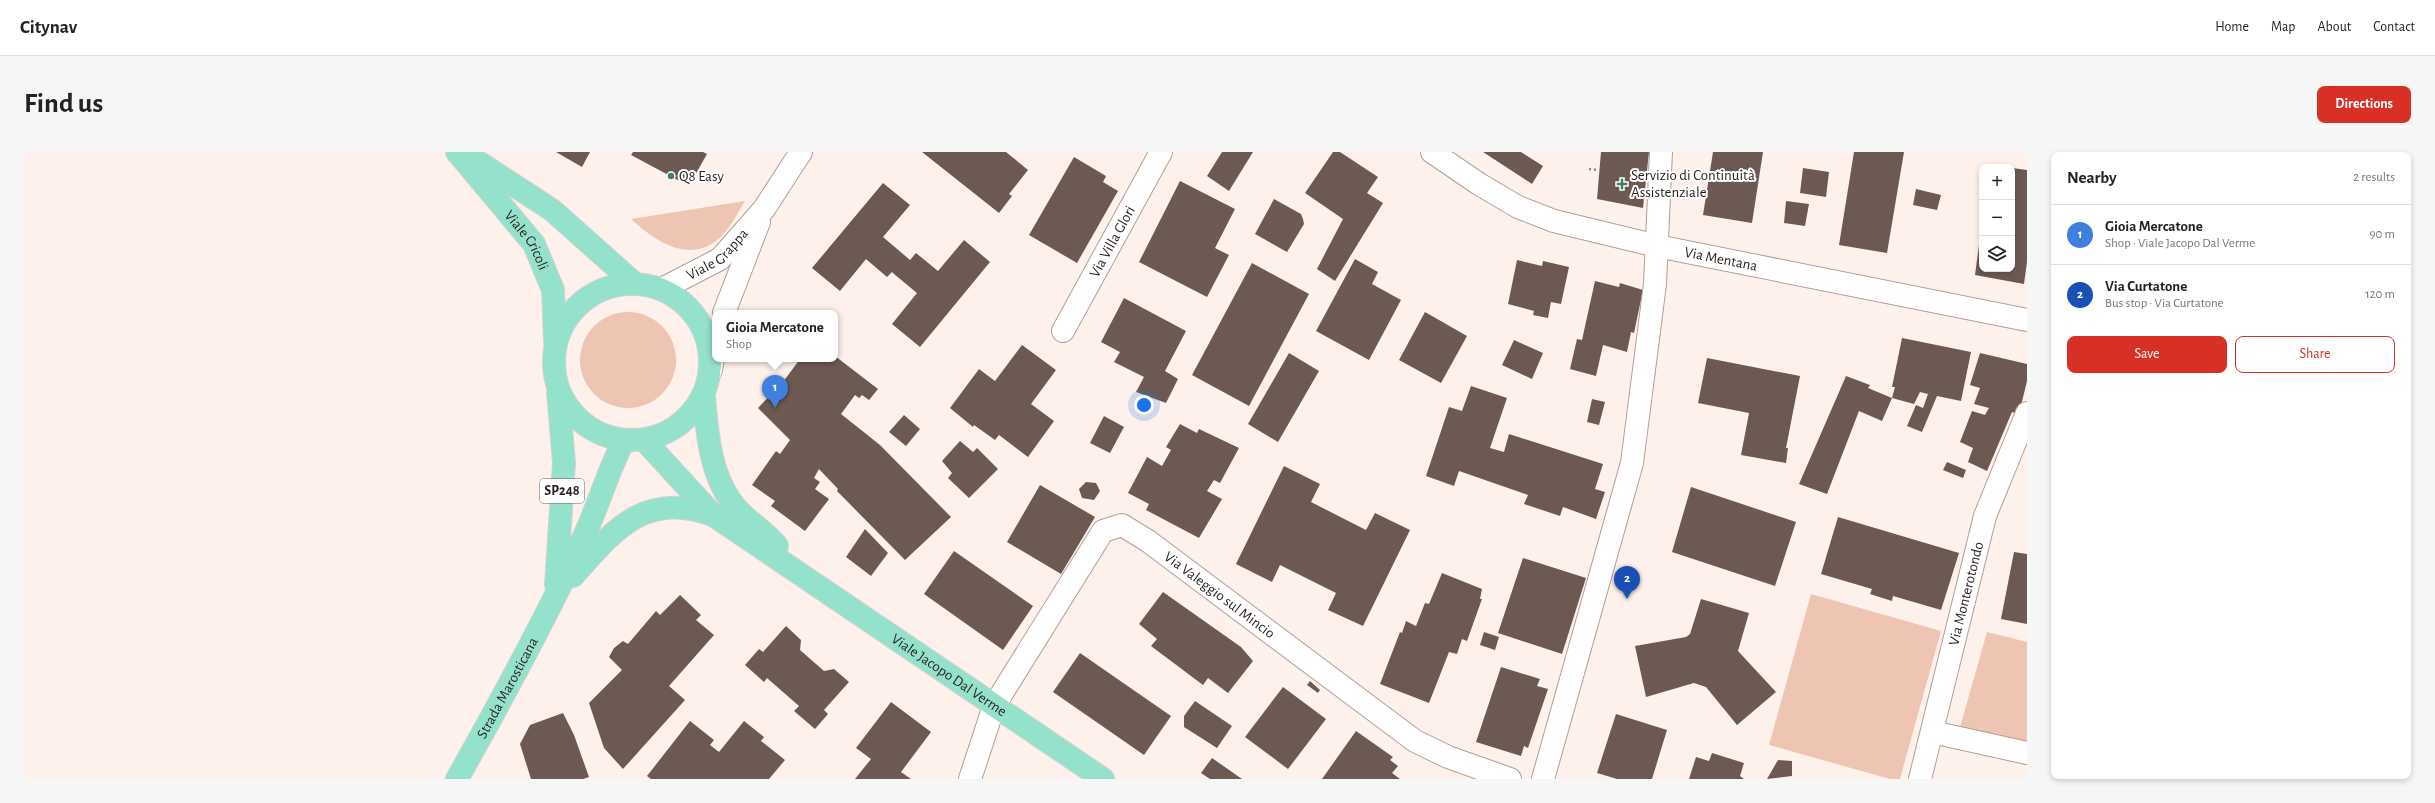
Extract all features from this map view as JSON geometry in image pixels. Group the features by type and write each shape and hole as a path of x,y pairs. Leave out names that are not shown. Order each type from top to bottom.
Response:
{"main road":[{"name":"Viale Cricoli","path":"457,152 534,244 553,290 556,346"},
{"name":"Viale Cricoli","path":"463,152 552,210 634,284"},
{"name":"SP248","path":"634,284 662,289 684,302 700,322 710,345 711,370 704,396 689,417 668,432 634,440 602,434 583,423 568,407 558,387 554,367 556,346 567,320 575,308 592,294 612,286 634,284"},
{"name":"Strada Marosticana","path":"556,596 564,463 558,387"},
{"name":"Viale Jacopo Dal Verme","path":"704,396 706,429 718,476 728,498 740,512 769,535 796,570"},
{"name":"Strada Marosticana","path":"457,779 556,596 591,521 609,468 634,440"},
{"name":"Viale Jacopo Dal Verme","path":"634,440 713,515 1103,779"},
{"name":"Strada Marosticana","path":"556,596 610,534 633,518 656,509 673,508 697,509 713,515"}],"street":[{"name":"Viale Grappa","path":"662,289 720,259 764,210 801,152"},
{"name":"Via Villa Glori","path":"1063,331 1161,152"},
{"name":"Via Mentana","path":"1432,152 1478,184 1518,207 1554,221 1657,246 2027,320"},
{"path":"1543,779 1632,463 1655,284 1661,152"},
{"name":"Viale Grappa","path":"725,310 764,210"},
{"name":"SP248","path":"711,370 712,362"},
{"name":"Via Monterotondo","path":"1920,779 1985,516 2027,413"},
{"name":"Via Valeggio sul Mincio","path":"994,706 1104,531 1122,525 1154,546 1415,741 1448,757 1510,779"},
{"path":"970,779 994,706"},
{"path":"1932,732 2027,753"}],"path":[{"path":"1589,169 1599,170"}],"shaded area":[{"path":"745,201 721,237 705,247 693,250 671,246 660,241 631,219"},
{"path":"628,312 646,316 655,320 662,326 668,333 672,342 676,360 672,378 668,387 662,394 655,400 646,404 628,408 610,404 601,400 594,394 588,387 584,378 580,360 584,342 588,333 594,326 601,320 610,316"},
{"path":"1811,594 1941,631 1900,779 1890,779 1769,745"},
{"path":"1987,632 2027,642 2027,744 1959,731"}],"building":[{"path":"556,152 590,152 582,167"},
{"path":"633,152 703,152 707,154 689,186 631,155"},
{"path":"922,152 1006,152 1028,170 1009,194 1012,196 999,213"},
{"path":"1222,152 1253,152 1229,191 1207,176"},
{"path":"1333,152 1340,152 1378,177 1367,193 1383,203 1335,281 1317,269 1343,219 1305,193"},
{"path":"1483,152 1521,152 1543,166 1532,184"},
{"name":"Servizio di Continuità Assistenziale","path":"1601,152 1649,152 1643,208 1597,199"},
{"path":"1713,152 1763,152 1752,223 1703,215"},
{"path":"1854,152 1904,152 1887,253 1839,245"},
{"path":"1074,157 1106,176 1103,182 1118,191 1077,263 1029,235"},
{"path":"1803,168 1829,172 1826,197 1800,193"},
{"path":"2015,168 2027,170 2027,262 2024,284 1975,275 1979,246 1979,272 2015,272"},
{"path":"1180,181 1235,209 1215,248 1229,255 1207,297 1139,262"},
{"path":"883,183 910,205 883,237 910,260 916,253 938,271 964,240 990,262 920,347 892,324 917,293 892,272 887,277 866,259 840,291 812,268"},
{"path":"1916,189 1941,195 1937,210 1913,205"},
{"path":"1274,199 1301,214 1303,219 1304,224 1287,252 1255,234"},
{"path":"1786,201 1809,204 1805,226 1784,223"},
{"path":"1355,259 1378,272 1372,284 1401,300 1369,360 1316,331"},
{"path":"1517,260 1542,266 1543,261 1569,267 1561,304 1551,302 1548,318 1533,315 1534,311 1508,304"},
{"path":"1252,263 1309,294 1249,406 1192,375"},
{"path":"1595,281 1619,287 1620,283 1643,290 1634,333 1631,332 1627,352 1603,345 1596,376 1570,369 1577,339 1582,340"},
{"path":"1124,298 1186,331 1165,371 1178,379 1166,403 1136,392 1144,377 1114,362 1120,352 1101,342"},
{"path":"1425,312 1467,336 1441,383 1399,360"},
{"path":"1902,338 1971,352 1961,401 1937,396 1922,432 1907,426 1916,405 1923,408 1928,394 1920,392 1914,404 1892,398 1895,387 1892,387"},
{"path":"1514,340 1543,353 1532,379 1502,365"},
{"path":"1022,345 1056,370 1031,404 1054,421 1028,457 999,435 995,440 974,425 973,427 950,408 979,369 995,381"},
{"path":"1289,353 1319,371 1278,442 1248,424"},
{"path":"1980,353 2027,364 2027,381 2019,414 2012,412 1987,471 1968,462 1973,448 1960,442 1972,411 1985,415 1989,408 1974,404 1980,388 1970,385"},
{"path":"838,358 878,389 869,400 862,395 859,398 855,395 841,414 880,445 951,517 905,560 837,491 838,489 819,469 814,478 820,482 815,489 829,499 805,531 771,506 775,501 752,485 776,451 780,454 790,440 758,408 783,382 798,362 838,362"},
{"path":"1707,358 1800,376 1786,448 1788,448 1786,463 1741,455 1749,413 1698,403"},
{"path":"1846,376 1870,385 1868,388 1892,398 1882,421 1859,411 1827,494 1799,484"},
{"path":"1471,386 1507,398 1490,448 1504,452 1509,434 1603,464 1595,489 1605,492 1596,519 1563,507 1560,516 1524,504 1528,495 1459,471 1454,486 1426,476 1449,407 1462,411"},
{"path":"1592,399 1605,402 1599,425 1587,422"},
{"path":"904,415 920,429 906,446 889,432"},
{"path":"1104,416 1124,427 1110,453 1090,443"},
{"path":"1180,424 1197,433 1199,429 1239,448 1220,483 1214,480 1207,491 1222,499 1199,538 1146,510 1149,504 1128,493 1147,457 1162,466 1171,450 1166,447"},
{"path":"960,441 973,452 977,448 998,469 969,498 948,478 952,473 942,461"},
{"path":"1947,462 1966,470 1963,478 1943,470"},
{"path":"1284,466 1320,484 1311,502 1366,530 1375,513 1410,530 1363,626 1328,610 1336,593 1280,565 1272,582 1236,564"},
{"path":"1086,482 1096,483 1100,491 1094,500 1082,498 1079,489"},
{"path":"1040,485 1095,517 1061,574 1007,542"},
{"path":"1691,487 1796,522 1775,586 1672,552"},
{"path":"1838,517 1959,553 1941,610 1893,596 1892,601 1870,594 1872,589 1821,574"},
{"path":"865,529 888,553 871,576 846,557"},
{"path":"954,551 1033,606 1003,650 924,594"},
{"path":"2014,552 2027,554 2027,624 2001,619"},
{"path":"1523,558 1586,578 1562,654 1498,633"},
{"path":"1442,573 1482,589 1480,599 1482,599 1467,641 1462,639 1457,654 1449,652 1429,703 1380,684 1400,632 1402,633 1406,621 1416,626 1425,603 1429,604"},
{"path":"1163,592 1241,647 1253,661 1228,693 1208,678 1203,685 1151,646 1157,639 1139,624"},
{"path":"680,595 701,615 696,620 714,635 669,686 685,700 623,769 604,748 589,703 622,670 609,657 614,648 623,641 628,644 656,611 660,615"},
{"path":"1701,599 1749,613 1738,651 1776,692 1737,725 1706,687 1694,683 1646,697 1635,646 1686,637 1690,634"},
{"path":"786,626 801,640 800,650 824,671 834,669 849,682 824,710 828,714 815,729 794,711 799,706 767,678 764,682 745,665 759,649 763,652"},
{"path":"1484,632 1499,637 1495,650 1480,645"},
{"path":"1080,653 1171,716 1144,755 1053,692"},
{"path":"1501,667 1540,679 1537,686 1548,689 1528,748 1524,746 1521,756 1476,742"},
{"path":"1310,681 1320,690 1318,693 1307,685"},
{"path":"1283,687 1326,719 1288,769 1245,737"},
{"path":"1195,701 1232,726 1217,748 1184,727 1184,716"},
{"path":"891,702 931,732 901,772 911,779 855,779 871,759 856,748"},
{"path":"563,713 574,735 589,777 583,779 531,779 520,744 530,725"},
{"path":"1616,714 1667,730 1652,779 1617,779 1597,773"},
{"path":"690,721 714,740 710,745 719,752 744,721 764,737 761,741 785,760 769,779 651,779 647,776"},
{"path":"1356,731 1393,757 1390,760 1398,766 1392,773 1400,779 1322,779"},
{"path":"1712,753 1744,763 1740,776 1744,779 1689,779 1696,757 1709,761"},
{"path":"1212,758 1242,779 1210,779 1201,773"},
{"path":"1778,760 1792,761 1792,776 1767,779"}],"place":[{"name":"Q8 Easy","path":"671,176"},
{"name":"Servizio di Continuità Assistenziale","path":"1622,184"},
{"name":"Gioia Mercatone","path":"775,408"},
{"name":"Via Curtatone","path":"1627,599"}]}
